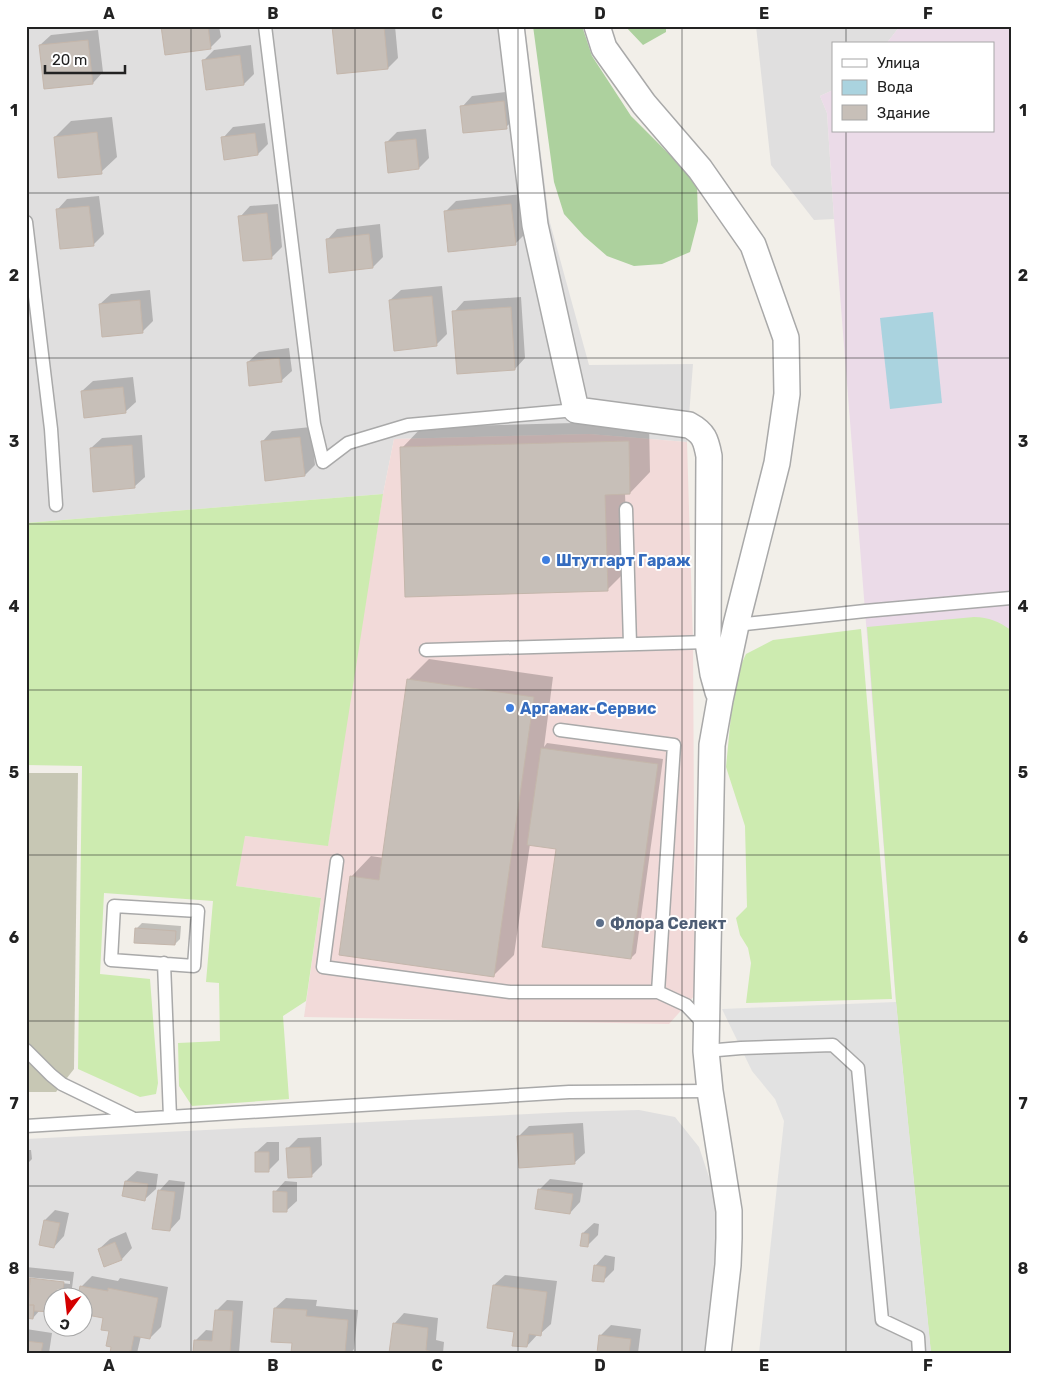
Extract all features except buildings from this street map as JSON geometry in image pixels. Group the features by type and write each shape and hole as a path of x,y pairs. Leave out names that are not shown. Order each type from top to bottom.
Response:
{"street":[{"path":"511,26 536,225 576,410 689,425 706,439 709,456 708,642 713,674 720,700"},
{"path":"597,26 604,48 644,104 700,170 753,245 786,338 787,394 777,463 736,625 712,745 706,1039 710,1091 729,1211 728,1265 718,1353"}],"lane":[{"path":"266,26 314,424 323,462 348,443 408,425 576,410"},
{"path":"26,222 51,429 56,505"},
{"path":"626,509 630,644"},
{"path":"736,625 1011,598"},
{"path":"426,650 708,642"},
{"path":"560,730 674,745 658,992"},
{"path":"338,861 323,967 510,992 658,992 686,1005 706,1039 741,1048 833,1045 858,1068 882,1320 918,1336 919,1353"},
{"path":"114,906 198,911 194,966 164,963 111,960 114,906"},
{"path":"164,963 170,1117"},
{"path":"26,1050 62,1084 134,1119"},
{"path":"26,1126 569,1092 710,1091"}],"shaded area":[{"path":"26,26 525,26 549,219 589,365 693,364 687,442 589,434 394,439 383,494 26,523"},
{"path":"756,26 900,26 888,42 832,42 832,90 820,96 827,113 834,219 814,220 771,165"},
{"path":"900,26 1011,26 1011,1353 931,1353 896,1002 827,113 820,96 832,90 832,132 994,132 994,42 888,42"},
{"path":"589,434 687,442 693,642 695,995 669,1024 304,1017 321,898 236,886 244,836 328,845 354,672 383,494 394,439"},
{"path":"26,773 78,773 74,1069 56,1092 26,1092"},
{"path":"896,1002 931,1353 759,1353 784,1121 775,1099 752,1071 722,1009"},
{"path":"639,1110 675,1117 699,1147 720,1210 722,1241 708,1353 26,1353 26,1139 569,1112"}],"green space":[{"path":"533,26 582,26 592,56 631,116 697,182 698,221 690,252 662,264 634,266 607,256 584,236 564,214 554,182"},
{"path":"625,26 666,26 666,32 643,45"},
{"path":"383,494 328,846 245,836 236,886 321,898 306,1001 283,1016 289,1099 192,1106 179,1086 178,1043 220,1041 219,983 206,982 213,901 104,893 100,974 150,979 158,1083 156,1094 140,1097 78,1069 82,766 26,765 26,523"},
{"path":"974,617 994,620 1011,630 1011,1353 931,1353 896,1002 867,627"},
{"path":"861,629 892,999 746,1003 751,963 748,948 740,935 736,918 747,907 745,826 726,767 733,695 739,669 746,654 773,640"}],"water":[{"path":"933,312 942,403 890,409 880,318"}],"place":[{"name":"Штутгарт Гараж","path":"546,560"},
{"name":"Аргамак-Сервис","path":"510,708"},
{"name":"Флора Селект","path":"600,923"}]}
